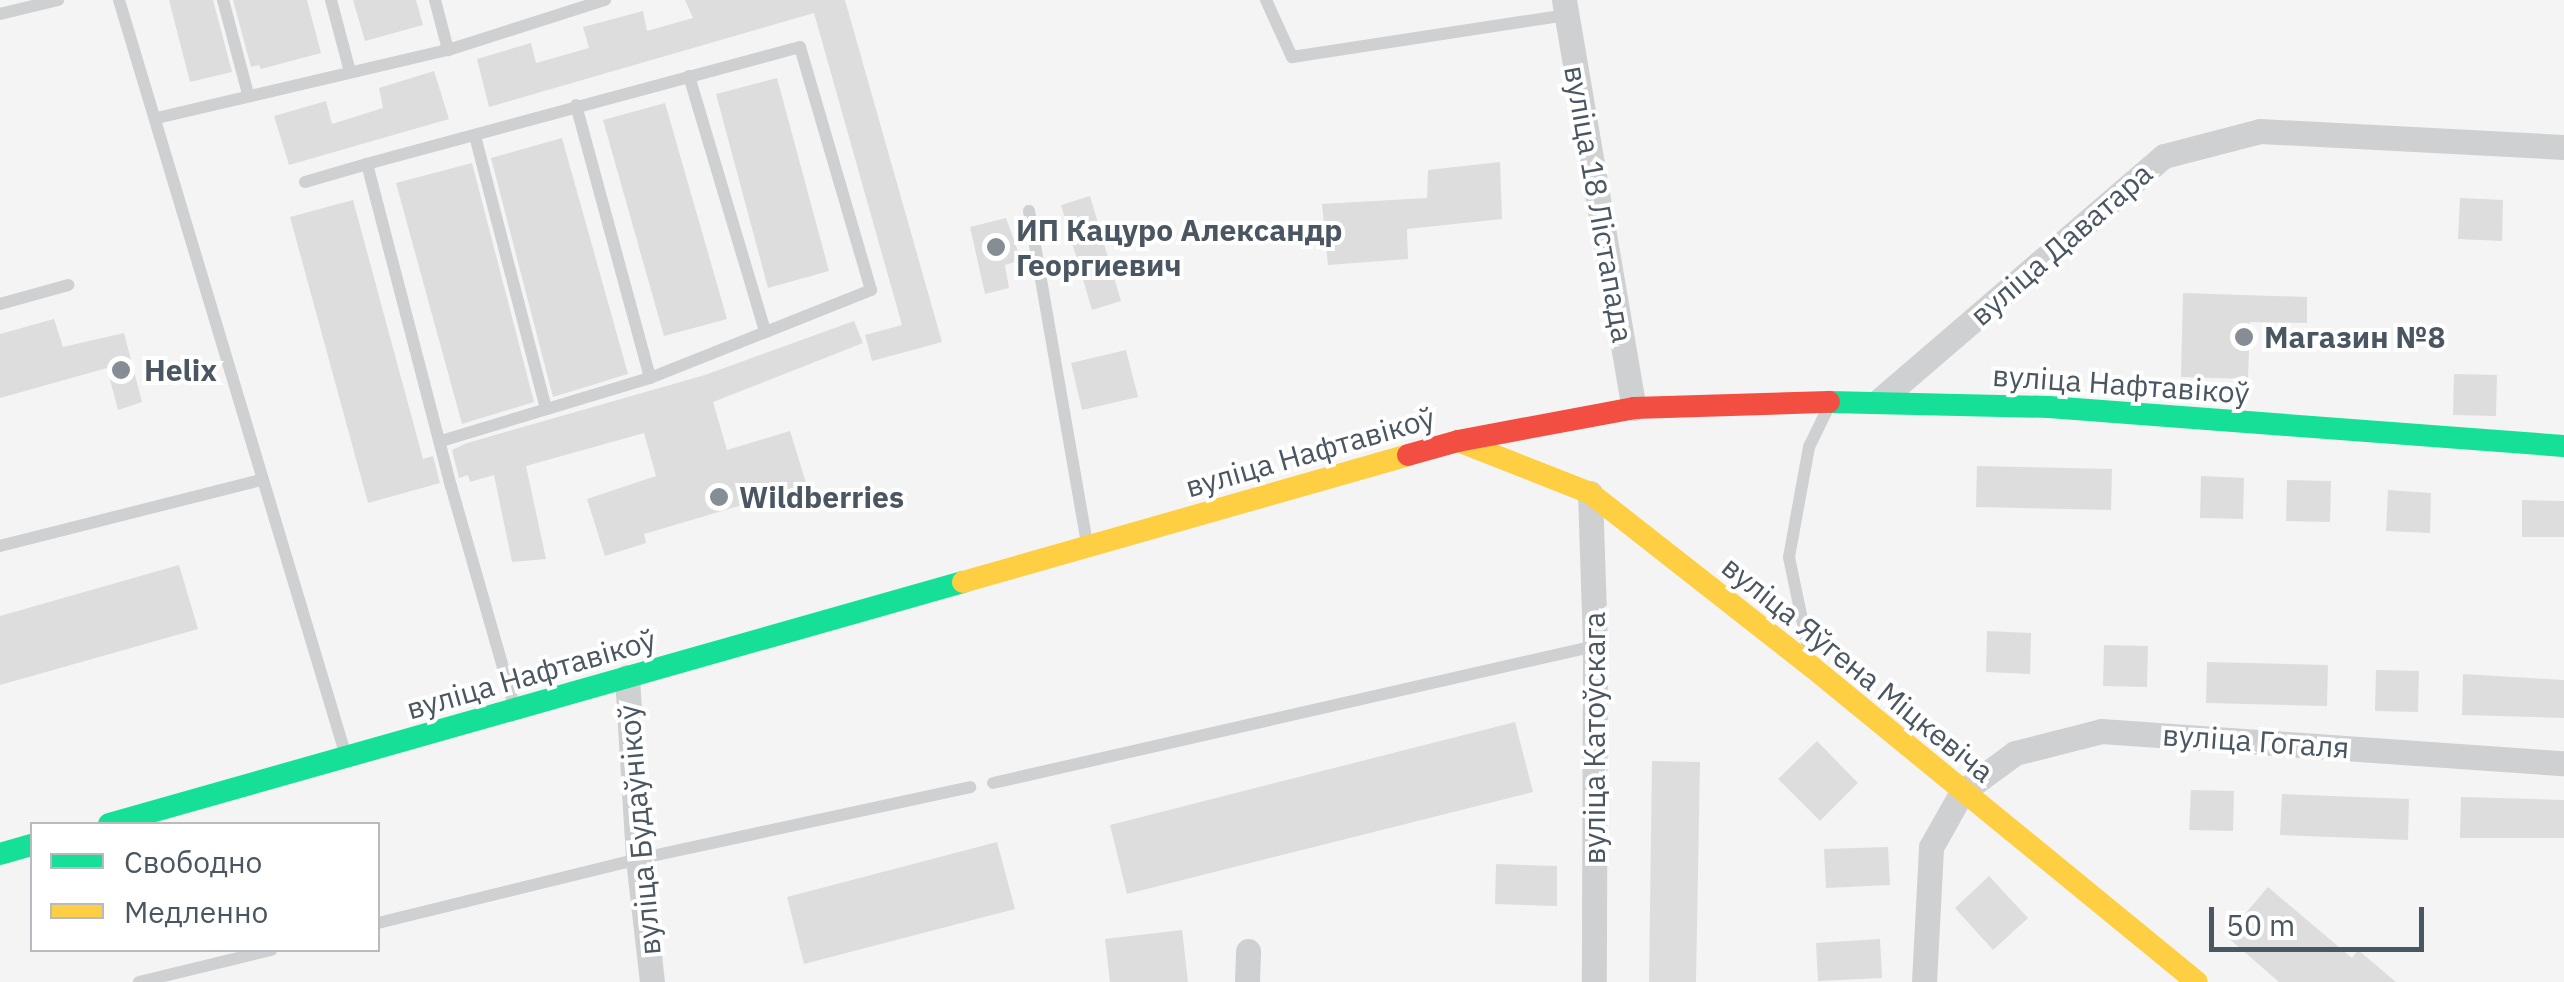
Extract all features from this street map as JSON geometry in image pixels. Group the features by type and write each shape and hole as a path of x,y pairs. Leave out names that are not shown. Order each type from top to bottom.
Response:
{"street":[{"name":"вуліца 18 Лістапада","path":"1566,8 1634,408"},
{"name":"вуліца Даватара","path":"1880,400 2164,156 2260,131 2564,147"},
{"name":"вуліца Нафтавікоў","path":"116,822 347,760 1458,441 1634,408 1880,400 2049,407 2564,446"},
{"name":"вуліца Яўгена Міцкевіча","path":"1458,441 1590,493 1812,668 2196,982"},
{"name":"вуліца Катоўскага","path":"1590,493 1595,646 1594,982"},
{"name":"вуліца Будаўнікоў","path":"627,678 638,858 652,982"},
{"name":"вуліца Гогаля","path":"1962,792 2015,753 2101,731 2564,763"},
{"path":"1924,982 1931,846 1962,792"},
{"path":"0,854 30,846"},
{"path":"1247,982 1248,951"}],"lane":[{"path":"0,14 58,0"},
{"path":"119,0 347,760"},
{"path":"224,0 248,94"},
{"path":"331,0 350,72"},
{"path":"435,0 448,50"},
{"path":"552,0 556,15"},
{"path":"157,118 448,50 605,0"},
{"path":"1266,0 1292,57 1566,8"},
{"path":"305,182 800,47 871,290 650,378 441,441"},
{"path":"690,76 765,331"},
{"path":"576,105 650,378"},
{"path":"475,136 546,408"},
{"path":"367,164 515,709"},
{"path":"1030,211 1088,546"},
{"path":"0,304 68,285"},
{"path":"1812,668 1789,557 1809,448 1832,400"},
{"path":"0,546 260,480"},
{"path":"992,783 1595,646"},
{"path":"380,922 638,858 970,787"},
{"path":"139,982 263,952"}],"building":[{"path":"169,0 213,0 232,72 190,82"},
{"path":"233,0 307,0 321,53 261,69 259,65 251,67"},
{"path":"353,0 416,0 423,25 365,41"},
{"path":"685,0 845,0 942,342 872,361 865,335 902,325 814,13 489,107 477,59 531,43 536,63 589,48 583,27 643,11 647,31 693,18"},
{"path":"434,71 449,119 289,165 274,116 326,101 332,124 383,108 379,88"},
{"path":"777,78 829,271 768,288 716,94"},
{"path":"665,103 727,319 664,336 603,120"},
{"path":"562,138 628,374 553,397 491,158"},
{"path":"1500,162 1502,219 1407,229 1408,259 1328,265 1322,204 1427,198 1428,170"},
{"path":"472,163 534,402 462,424 396,183"},
{"path":"1090,196 1121,301 1092,310 1061,205"},
{"path":"2460,198 2503,200 2502,241 2458,239"},
{"path":"353,200 423,459 433,456 440,483 368,503 290,217"},
{"name":"ИП Кацуро Александр Георгиевич","path":"1006,218 1021,260 1005,265 1009,288 985,294 970,227"},
{"name":"Магазин №8","path":"2183,293 2307,297 2307,323 2250,322 2248,379 2181,377"},
{"path":"54,319 63,347 124,333 142,402 118,410 107,368 0,398 0,334"},
{"path":"854,321 863,343 713,402 727,450 790,431 807,486 644,534 646,543 605,556 587,499 656,476 644,433 526,466 546,559 512,562 494,475 470,482 468,475 459,478 452,450 467,443 705,375"},
{"path":"1126,350 1138,397 1082,410 1071,363"},
{"path":"2454,374 2497,375 2496,416 2453,415"},
{"path":"1977,466 2112,469 2111,510 1976,507"},
{"path":"2201,476 2244,478 2243,519 2200,518"},
{"path":"2287,480 2331,481 2330,522 2286,521"},
{"path":"2388,490 2431,493 2430,533 2386,531"},
{"path":"2522,500 2564,501 2564,537 2522,537"},
{"path":"179,565 198,629 0,685 0,616"},
{"path":"1987,631 2031,633 2030,674 1986,672"},
{"path":"2104,645 2148,646 2147,687 2103,686"},
{"path":"2207,662 2328,665 2327,706 2206,703"},
{"path":"2376,670 2419,671 2418,712 2375,711"},
{"path":"2463,674 2564,680 2564,718 2462,715"},
{"path":"1515,722 1533,792 1127,894 1110,825"},
{"path":"1817,741 1858,783 1820,821 1778,779"},
{"path":"1652,761 1700,762 1696,982 1649,982"},
{"path":"2191,790 2234,791 2233,831 2189,830"},
{"path":"2282,794 2409,799 2408,840 2280,835"},
{"path":"2461,797 2564,800 2564,838 2460,838"},
{"path":"997,842 1015,909 804,964 787,897"},
{"path":"1888,847 1890,885 1826,888 1824,849"},
{"path":"1496,864 1557,866 1557,906 1495,904"},
{"path":"1989,876 2028,918 1993,950 1955,908"},
{"path":"2268,887 2352,958 2358,950 2396,982 2279,982 2226,936"},
{"path":"1182,930 1188,982 1110,982 1105,939"},
{"path":"1880,939 1882,978 1818,981 1816,943"}],"traffic: fast":[{"path":"1829,402 2049,407 2564,446"},
{"path":"116,822 963,582"},
{"path":"0,854 30,846"}],"traffic: slow":[{"path":"1458,441 1590,493 1812,667 2197,982"},
{"path":"963,582 1408,455"}],"traffic: jam":[{"path":"1408,455 1458,441 1634,408 1829,402"}],"place":[{"name":"ИП Кацуро Александр Георгиевич","path":"996,247"},
{"name":"Магазин №8","path":"2244,337"},
{"name":"Helix","path":"121,370"},
{"name":"Wildberries","path":"719,497"}]}
